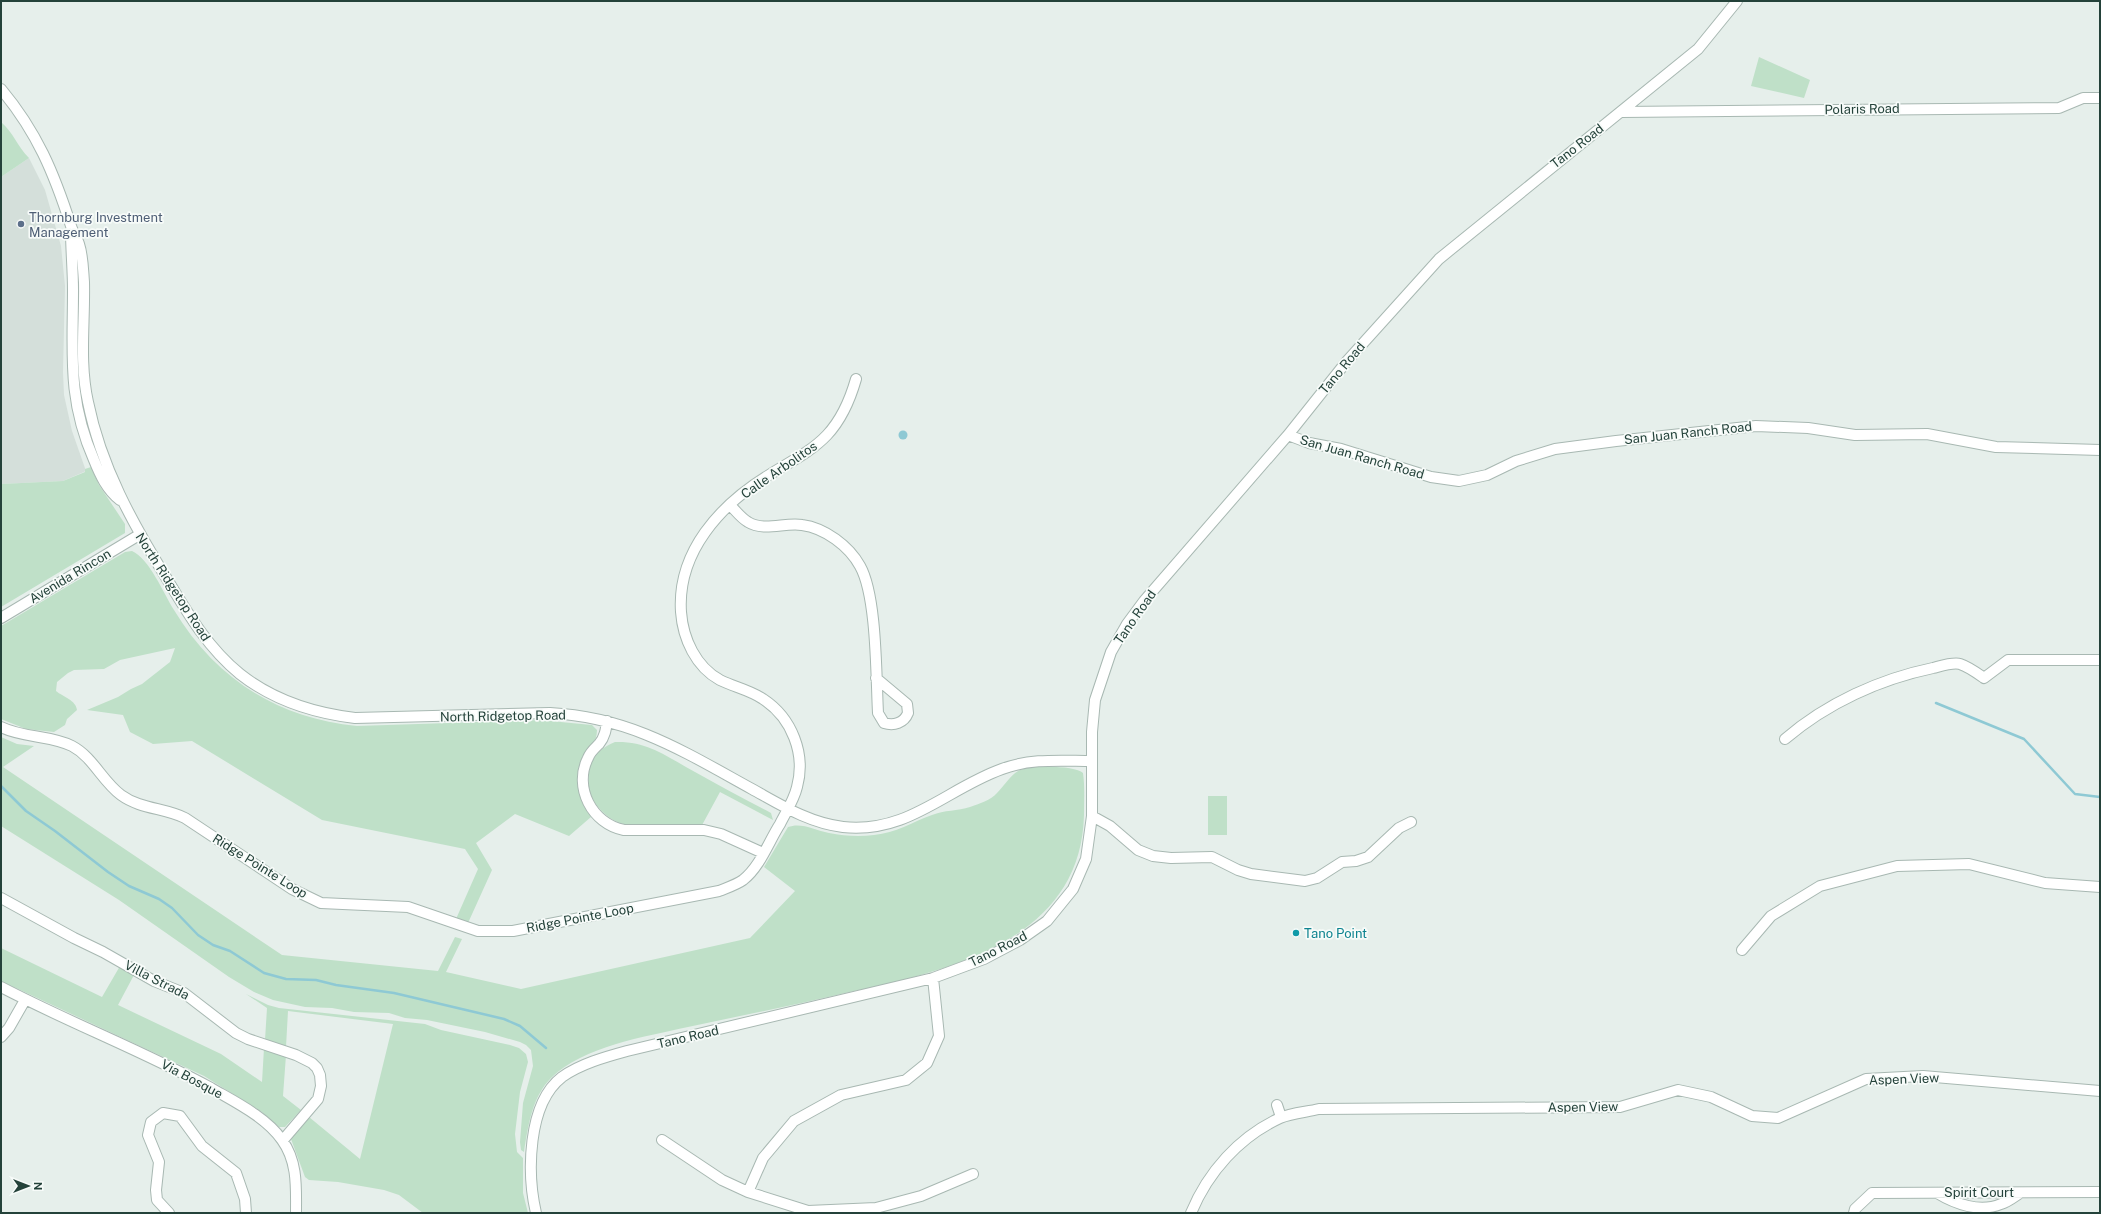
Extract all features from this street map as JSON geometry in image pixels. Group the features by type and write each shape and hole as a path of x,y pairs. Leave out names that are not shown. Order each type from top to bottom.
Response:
{"street":[{"name":"Tano Road","path":"536,1213 532,1192 531,1157 536,1121 548,1093 562,1077 595,1061 627,1051 933,978 984,959 1020,940 1054,914 1073,889 1080,876 1086,859 1092,816 1092,714 1106,665 1127,624 1218,514 1288,435 1347,361 1439,259 1551,166 1621,112 1698,49 1737,1"},
{"name":"North Ridgetop Road","path":"1,89 26,121 41,147 59,186 71,228 79,244 83,267 82,353 87,401 96,434 121,501 140,535 206,640 241,674 284,700 318,712 354,718 550,713 575,715 607,721 660,739 803,817 829,825 852,828 880,826 917,814 986,775 1012,765 1042,761 1092,761"},
{"name":"Polaris Road","path":"1621,112 2059,108 2083,98 2100,98"},
{"name":"Calle Arbolitos","path":"788,809 797,789 800,761 796,740 786,720 762,698 720,680 709,672 692,651 683,626 680,599 682,585 688,563 704,532 730,506 761,480 809,450 827,436 845,410 856,379"},
{"name":"San Juan Ranch Road","path":"1288,435 1309,443 1342,449 1431,477 1459,481 1486,475 1516,461 1555,449 1616,440 1756,426 1808,428 1856,435 1927,434 1996,446 2100,450"},
{"path":"730,506 744,519 755,525 768,526 797,524 822,531 839,542 854,557 864,574 869,592 879,717 888,724 901,721 908,713 906,701 886,688 876,678"},
{"name":"Avenida Rincon","path":"1,618 140,535"},
{"path":"1785,739 1802,725 1853,695 1880,683 1924,670 1959,664 1984,678 2008,660 2100,660"},
{"path":"607,721 604,735 588,758 584,774 584,788 588,802 595,814 601,820 616,828 624,830 691,829 712,832 762,853"},
{"name":"Ridge Pointe Loop","path":"1,727 19,734 58,741 71,746 88,758 122,796 134,802 173,813 184,818 292,889 321,903 408,907 478,931 513,931 718,891 742,881 762,853 788,809"},
{"path":"1092,816 1110,826 1138,850 1154,856 1171,858 1212,857 1238,870 1251,874 1305,881 1317,878 1342,862 1356,861 1368,857 1399,828 1411,822"},
{"path":"1742,950 1771,916 1820,886 1897,866 1969,864 2045,883 2100,887"},
{"name":"Villa Strada","path":"1,898 154,981 184,993 236,1033 248,1039 296,1055 312,1063 317,1068 320,1075 321,1086 318,1099 282,1140"},
{"path":"748,1192 763,1158 794,1121 841,1095 906,1080 928,1063 939,1036 933,978"},
{"name":"Via Bosque","path":"1,987 25,1000 176,1069 245,1109 266,1124 282,1140 296,1173 296,1213"},
{"path":"1,1037 9,1028 25,1000"},
{"name":"Aspen View","path":"1190,1213 1204,1184 1220,1163 1241,1144 1281,1117 1319,1109 1620,1107 1678,1090 1711,1097 1752,1116 1778,1118 1866,1079 1923,1076 2100,1091"},
{"path":"1277,1105 1281,1117"},
{"path":"169,1213 157,1200 156,1190 159,1162 148,1134 151,1122 163,1112 180,1116 202,1146 236,1173 245,1199 246,1213"},
{"path":"662,1140 722,1180 748,1192 808,1210 876,1208 921,1196 973,1174"},
{"name":"Spirit Court","path":"1936,1193 1950,1202 1979,1207 2001,1204 2022,1192"},
{"name":"Spirit Court","path":"1854,1213 1855,1209 1872,1193 2100,1192"}],"shaded area":[{"path":"29,158 45,190 61,246 65,286 63,372 64,395 72,431 86,471 63,481 1,484 1,177"}],"green space":[{"path":"1759,57 1810,80 1804,98 1751,86"},
{"path":"1,122 9,130 21,149 29,158 1,177"},
{"path":"91,467 99,485 125,524 125,533 1,607 1,484 63,481 85,472 85,469"},
{"path":"132,551 144,561 156,577 174,610 190,634 209,656 229,674 251,690 275,704 300,714 328,722 357,726 540,720 592,725 597,730 596,738 583,757 577,780 580,796 591,817 569,836 515,814 476,843 492,870 468,923 456,919 478,869 465,849 322,820 192,741 153,744 130,732 123,715 87,710 118,697 142,684 170,662 175,648 120,660 104,669 74,670 68,673 57,682 56,691 72,701 77,710 67,719 65,725 54,732 26,729 1,719 1,626 125,552"},
{"path":"1,737 17,744 34,746 3,767 282,955 438,971 455,937 462,939 446,972 521,989 750,938 795,891 764,867 788,827 798,825 829,833 846,835 863,836 882,834 897,830 937,813 965,808 981,803 988,800 1000,790 1018,771 1041,767 1071,768 1083,773 1084,815 1077,859 1059,894 1032,923 999,945 961,962 921,975 803,1003 634,1039 597,1050 565,1067 551,1078 539,1094 532,1112 524,1152 521,1150 520,1142 523,1103 533,1066 531,1050 526,1045 485,1032 427,1020 405,1018 389,1013 354,1012 332,1008 305,1007 273,1000 254,992 229,977 119,900 1,826"},
{"path":"615,742 638,744 657,751 771,813 773,820 720,792 701,827 674,824 633,826 621,823 609,817 598,807 592,798 589,788 590,767 594,758 603,749"},
{"path":"1208,796 1227,796 1227,835 1208,835"},
{"path":"1,948 102,997 120,966 134,975 118,1005 221,1054 262,1082 264,1048 286,1055 283,1096 301,1110 285,1127 279,1127 262,1112 204,1076 1,981"},
{"path":"246,994 268,1005 279,1008 425,1024 441,1030 519,1048 526,1054 528,1062 520,1092 515,1134 517,1152 523,1158 523,1193 528,1213 423,1213 399,1195 384,1190 338,1182 309,1180 305,1177 291,1139 293,1134 309,1117 360,1159 393,1024 288,1011 286,1047 265,1040 267,1008"}],"water":[{"path":"903,430 908,435 903,440 898,435"}],"waterway":[{"path":"1936,703 2024,739 2075,794 2100,797"},
{"path":"1,786 26,811 55,831 108,872 129,886 159,899 172,908 198,935 213,945 230,951 264,973 286,979 316,980 336,985 394,993 504,1019 520,1026 546,1048"}],"place":[{"name":"Thornburg Investment Management","path":"21,224"},
{"name":"Tano Point","path":"1296,933"}]}
